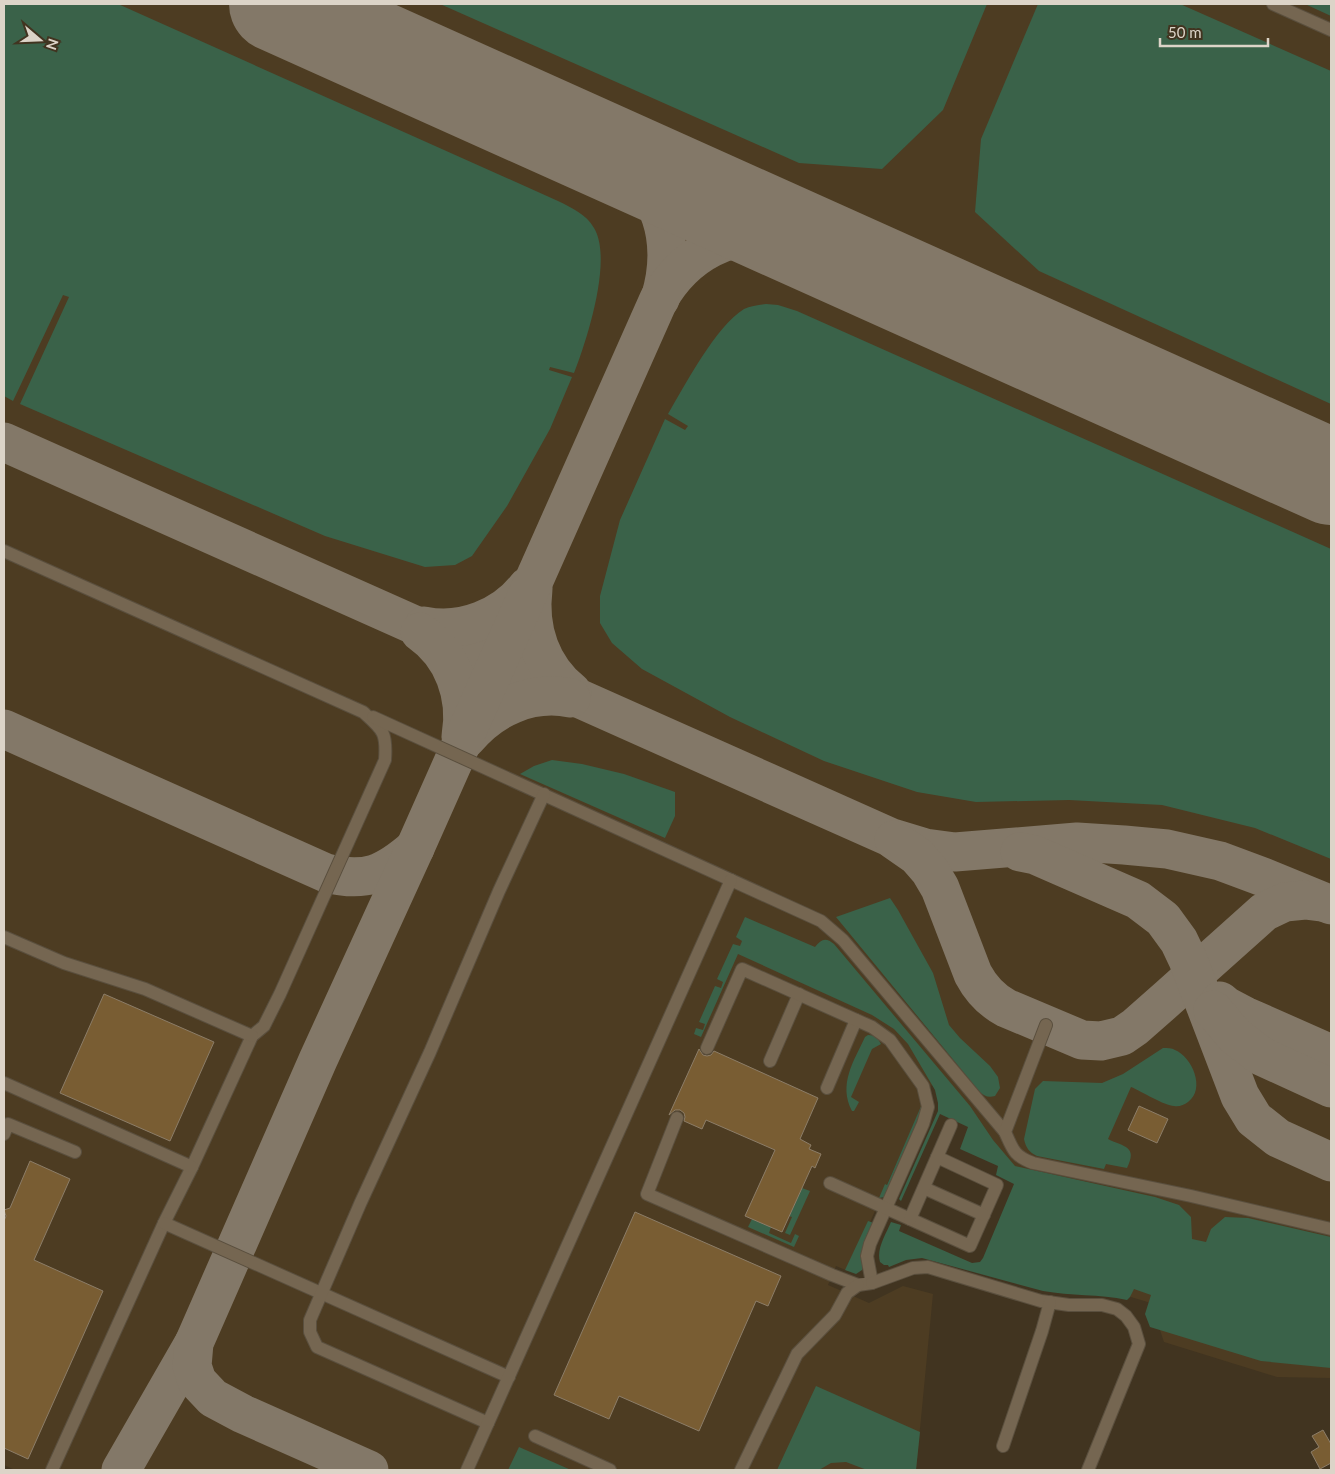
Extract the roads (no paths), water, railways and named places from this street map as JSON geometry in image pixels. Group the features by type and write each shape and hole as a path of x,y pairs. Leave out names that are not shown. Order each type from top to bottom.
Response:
{"street":[{"path":"1273,4 1331,30"},
{"path":"4,551 821,921 843,940 1005,1132 1012,1148 1021,1158 1033,1163 1191,1196 1331,1229"},
{"path":"52,1470 164,1223 252,1036 264,1026 280,994 385,760 386,744 381,728 363,712"},
{"path":"488,1424 317,1347 310,1332 310,1320 430,1052 499,891 544,794"},
{"path":"467,1470 731,880"},
{"path":"4,937 64,964 145,989 252,1036"},
{"path":"707,1048 742,969 872,1027 890,1040 923,1086 928,1100 923,1124 870,1244 867,1256 872,1284"},
{"path":"770,1061 799,994"},
{"path":"828,1088 856,1020"},
{"path":"1005,1132 1046,1024"},
{"path":"4,1083 192,1166"},
{"path":"677,1118 647,1194 858,1285 872,1284 913,1268 928,1267 1041,1301 1069,1305 1102,1305 1117,1309 1126,1316 1134,1327 1138,1344 1088,1470"},
{"path":"4,1134 8,1124 75,1152"},
{"path":"910,1219 951,1125"},
{"path":"830,1183 970,1246 997,1185 937,1157"},
{"path":"924,1188 984,1215"},
{"path":"164,1223 509,1377"},
{"path":"741,1470 797,1354 835,1315 847,1293 858,1285"},
{"path":"1003,1446 1050,1302"},
{"path":"535,1436 610,1470"}]}
